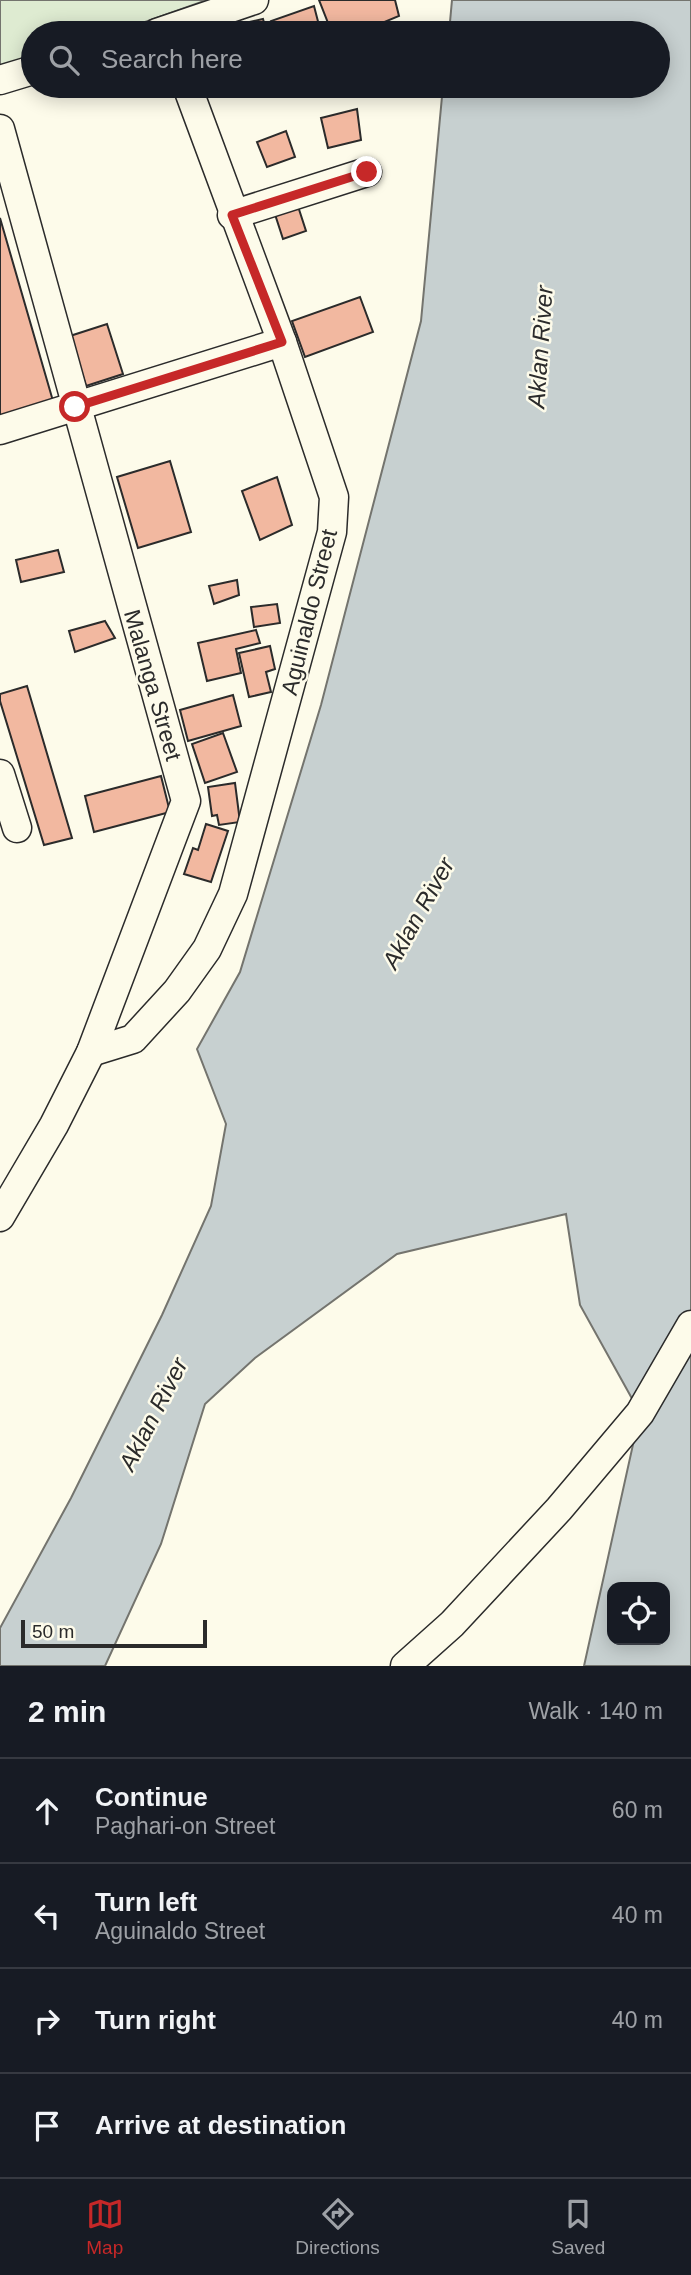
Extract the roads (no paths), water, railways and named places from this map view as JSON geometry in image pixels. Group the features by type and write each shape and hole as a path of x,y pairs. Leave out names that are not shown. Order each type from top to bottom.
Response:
{"street":[{"path":"195,21 254,0"},
{"path":"0,80 21,74"},
{"name":"Aguinaldo Street","path":"91,1052 132,1039 177,991 207,949 233,894 332,532 334,497 282,342 232,215 191,98"},
{"name":"Malanga Street","path":"0,129 186,801 91,1052 54,1125 0,1217"},
{"path":"232,215 367,172"},
{"path":"0,430 282,342"},
{"path":"0,774 17,828"},
{"path":"405,1666 452,1624 559,1509 640,1413 691,1325"}],"water":[{"name":"Aklan River","path":"452,0 691,0 691,1666 584,1666 640,1413 580,1305 566,1214 397,1254 255,1358 205,1404 161,1544 105,1666 0,1666 0,1628 71,1498 162,1315 211,1206 226,1124 197,1049 240,972 321,705 421,321 442,98 670,98 670,21 450,21"}]}
